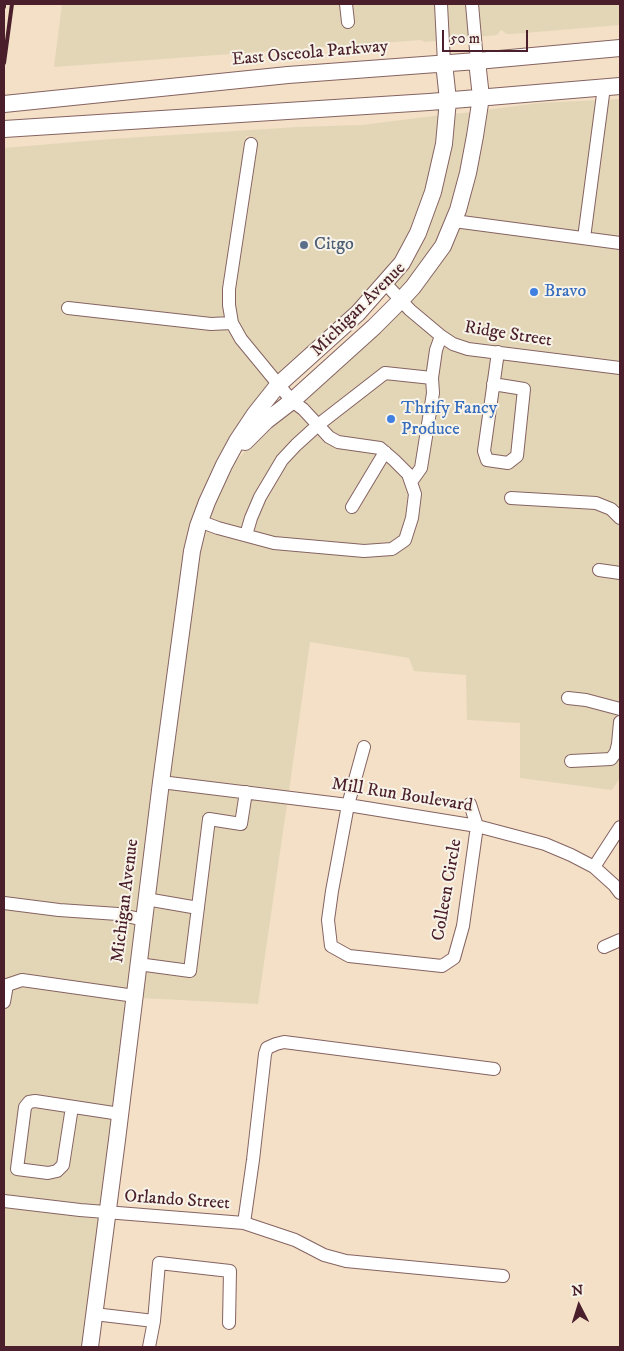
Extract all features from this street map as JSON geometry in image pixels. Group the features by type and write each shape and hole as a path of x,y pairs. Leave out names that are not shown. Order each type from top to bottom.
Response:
{"main road":[{"name":"East Osceola Parkway","path":"11,104 288,75 620,48"},
{"name":"Michigan Avenue","path":"224,466 266,421 292,402 402,300 443,246 458,210 468,173 481,97 477,61"},
{"name":"Michigan Avenue","path":"90,1347 161,782 192,551 200,521 224,466 237,441 255,414 278,385 358,314 402,263 418,233 433,192 444,144 448,100 444,63"},
{"path":"10,129 448,100 612,87"}],"street":[{"path":"346,4 348,22"},
{"path":"441,4 444,63"},
{"path":"472,4 477,61"},
{"path":"584,238 612,87"},
{"path":"200,521 274,543 364,551 392,548 405,540 412,518 415,494 408,474 380,448 338,442 329,437 303,410 292,402 241,339 232,323 229,289 251,144"},
{"path":"454,221 620,243"},
{"name":"Ridge Street","path":"384,282 410,310 453,344 498,352 620,368"},
{"path":"68,308 211,324 232,323"},
{"path":"411,482 420,468 432,393 436,350 441,336"},
{"path":"493,384 524,389 517,456 508,463 487,460 484,451 493,384 498,352"},
{"path":"246,536 251,518 271,476 296,445 318,426 385,373 432,378"},
{"path":"352,507 385,452"},
{"path":"511,498 596,503 611,509 620,518"},
{"path":"600,570 620,573"},
{"path":"568,698 586,700 620,709"},
{"path":"570,761 611,759 616,752 618,744 620,722"},
{"path":"348,805 364,746"},
{"name":"Mill Run Boulevard","path":"161,782 348,805 477,826 545,844 571,855 594,867 620,893"},
{"path":"138,964 190,971 209,819 241,824 246,792"},
{"path":"470,804 477,826"},
{"name":"Colleen Circle","path":"348,805 328,920 331,946 350,956 442,966 454,958 463,926 477,826"},
{"path":"594,867 620,828"},
{"path":"146,899 198,908"},
{"path":"4,903 59,910 118,914 144,920"},
{"path":"604,947 620,940"},
{"path":"4,1002 7,985 22,980 135,996"},
{"path":"244,1224 267,1048 284,1042 494,1070"},
{"path":"72,1107 63,1165 57,1171 48,1173 17,1169 25,1107 29,1102 35,1101 120,1114"},
{"name":"Orlando Street","path":"4,1201 108,1213 244,1224 295,1240 324,1255 346,1261 503,1276"},
{"path":"149,1347 154,1321 159,1263 230,1271 228,1323"},
{"path":"94,1314 154,1321"}],"shaded area":[{"path":"62,4 620,4 620,25 512,34 507,34 501,30 497,35 425,42 421,40 54,67"},
{"path":"620,99 620,361 469,342 455,338 410,301 447,251 485,110 539,103"},
{"path":"473,112 453,208 437,243 401,291 393,282 453,114"},
{"path":"441,115 438,142 428,190 413,229 397,259 353,309 279,376 246,336 238,321 235,304 235,289 257,139 246,136 223,287 227,326 236,343 271,385 202,498 103,1206 4,1194 4,148 110,139 297,127 362,125"},
{"path":"401,310 438,342 450,350 459,353 620,374 620,701 613,707 620,717 620,778 612,790 520,778 520,723 467,720 466,675 414,671 409,658 310,642 289,791 168,776 203,528 229,469 269,427"},
{"path":"166,789 287,804 258,1004 141,998"},
{"path":"4,1208 101,1219 84,1347 4,1347"}],"railway":[{"path":"4,63 12,4"}],"place":[{"name":"Citgo","path":"304,245"},
{"name":"Bravo","path":"534,292"},
{"name":"Thrify Fancy Produce","path":"391,419"}]}
